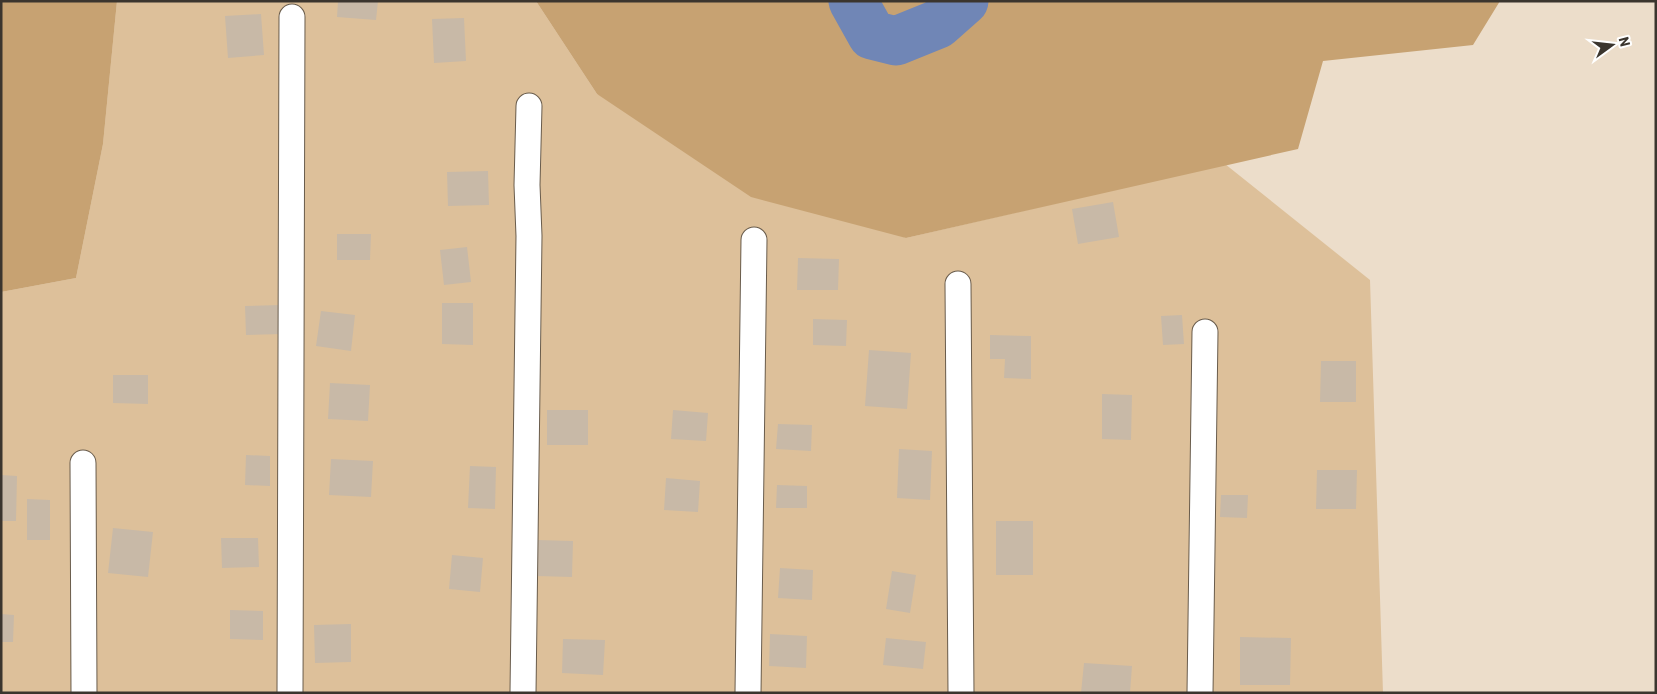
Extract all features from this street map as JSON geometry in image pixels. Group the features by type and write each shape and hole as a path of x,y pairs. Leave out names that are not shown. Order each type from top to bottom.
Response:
{"street":[{"path":"290,693 292,17"},
{"path":"523,693 529,106"},
{"path":"748,693 754,240"},
{"path":"958,284 961,693"},
{"path":"1200,693 1205,332"},
{"path":"82,463 84,693"}],"shaded area":[{"path":"1,1 117,1 103,144 76,278 1,292"},
{"path":"117,1 536,1 597,94 906,238 1225,164 1370,280 1383,693 1,693 1,292 76,278 103,144"},
{"path":"536,1 1500,1 1473,45 1323,61 1298,149 906,238 751,197 597,94"}],"building":[{"path":"338,1 378,1 376,20 337,17"},
{"path":"261,14 264,55 228,58 225,16"},
{"path":"464,18 466,61 434,63 432,19"},
{"path":"488,171 489,205 448,206 447,172"},
{"path":"1113,202 1119,237 1078,244 1072,209"},
{"path":"337,234 371,234 370,260 337,260"},
{"path":"467,247 471,282 444,285 440,250"},
{"path":"798,258 839,259 838,290 797,290"},
{"path":"442,303 473,303 473,345 442,344"},
{"path":"281,305 282,334 246,335 245,306"},
{"path":"321,311 355,315 351,351 316,346"},
{"path":"1182,315 1184,344 1163,345 1161,316"},
{"path":"813,319 847,320 846,346 813,345"},
{"path":"990,335 1031,336 1031,379 1004,378 1005,359 990,359"},
{"path":"869,350 911,353 907,409 865,406"},
{"path":"1321,361 1356,361 1356,402 1320,402"},
{"path":"113,375 148,375 148,404 113,403"},
{"path":"330,383 370,385 368,421 328,419"},
{"path":"1102,394 1132,395 1131,440 1102,439"},
{"path":"547,410 588,410 588,445 547,445"},
{"path":"673,410 708,413 706,441 671,439"},
{"path":"778,424 812,425 811,451 776,449"},
{"path":"899,449 932,451 930,500 897,498"},
{"path":"246,455 270,456 270,486 245,485"},
{"path":"331,459 373,461 371,497 329,495"},
{"path":"470,466 496,467 495,509 468,508"},
{"path":"1317,470 1357,470 1356,509 1316,509"},
{"path":"1,475 17,476 16,521 1,521"},
{"path":"666,478 700,481 698,512 664,510"},
{"path":"777,485 807,486 807,508 776,508"},
{"path":"1221,495 1248,495 1247,518 1220,517"},
{"path":"27,499 50,500 50,540 27,540"},
{"path":"996,521 1033,521 1033,575 996,575"},
{"path":"113,528 153,532 148,577 108,573"},
{"path":"221,538 258,538 259,567 222,568"},
{"path":"537,540 573,541 572,577 536,576"},
{"path":"452,555 483,558 480,592 449,589"},
{"path":"780,568 813,570 812,600 778,598"},
{"path":"892,571 916,575 910,613 886,609"},
{"path":"230,610 263,611 263,640 230,639"},
{"path":"1,614 14,615 13,642 1,642"},
{"path":"351,624 351,662 315,663 314,625"},
{"path":"770,634 807,636 806,668 769,666"},
{"path":"1240,637 1291,638 1290,685 1240,685"},
{"path":"886,638 926,642 923,669 883,665"},
{"path":"563,639 605,640 603,675 562,673"},
{"path":"1084,663 1132,666 1130,693 1081,693"}],"waterway":[{"path":"853,1 872,35 896,41 938,24 964,1"}]}
